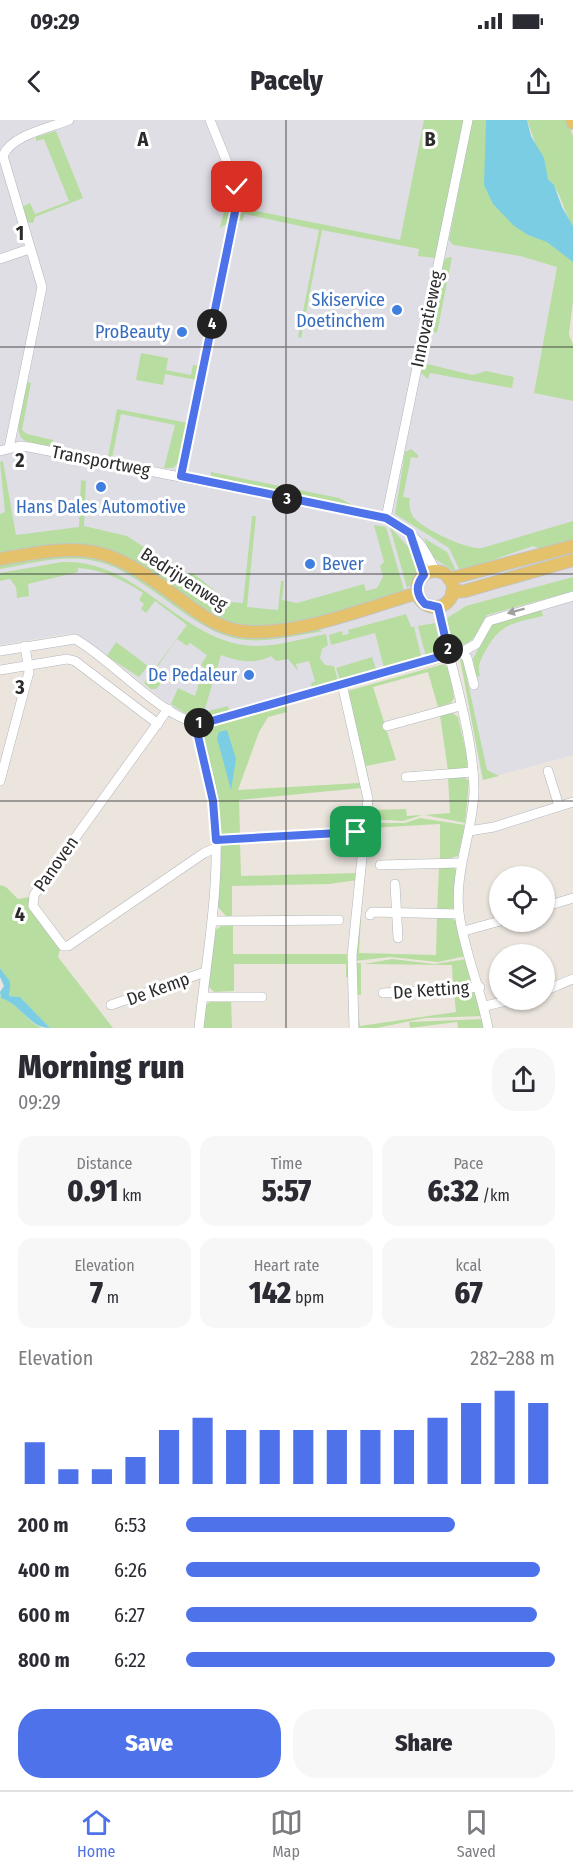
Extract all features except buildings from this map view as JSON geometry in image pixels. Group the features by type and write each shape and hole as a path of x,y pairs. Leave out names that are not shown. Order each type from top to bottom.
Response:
{"main road":[{"path":"451,586 573,546"},
{"name":"Bedrijvenweg","path":"0,559 68,549 90,550 119,558 136,567 211,622 238,630 261,633 319,621 417,593"},
{"path":"451,586 448,602 438,607 425,604 417,593 418,583 430,574 465,591 573,560"}],"street":[{"path":"5,449 42,287 3,156 8,146 16,141 69,120"},
{"path":"181,476 238,197 237,187 210,120"},
{"name":"Innovatieweg","path":"386,518 468,120"},
{"path":"0,259 29,249"},
{"name":"Transportweg","path":"5,449 29,447 386,518 410,533 424,546 430,574"},
{"path":"469,667 470,654 489,621 496,616 573,596"},
{"name":"De Ketting","path":"438,607 473,772 474,794 469,831 461,863 459,914 480,987 488,1028"},
{"path":"0,651 75,639 168,710 195,723 208,722 462,652 476,644"},
{"path":"0,781 29,666 25,646"},
{"path":"462,652 474,685"},
{"path":"0,670 67,659 75,661 158,724"},
{"path":"342,684 368,799 352,956 354,1028"},
{"path":"387,726 460,706"},
{"name":"Panoven","path":"168,710 34,895 33,906 63,946 68,946 216,844"},
{"path":"195,723 213,801 216,844 213,921 200,1028"},
{"path":"548,771 559,806"},
{"path":"406,777 473,772"},
{"path":"469,831 495,827 573,802"},
{"path":"216,844 356,832"},
{"path":"380,865 461,863"},
{"path":"395,884 398,938"},
{"path":"555,904 573,898"},
{"path":"370,915 459,914"},
{"path":"213,921 339,920"},
{"path":"464,931 489,924"},
{"name":"De Kemp","path":"111,1005 205,972"},
{"path":"555,986 573,979"},
{"name":"De Ketting","path":"382,993 480,987"},
{"path":"203,997 262,997"},
{"path":"484,1006 489,1005"}],"shaded area":[{"path":"0,120 482,120 520,256 557,267 534,393 573,401 573,755 482,780 460,653 244,710 201,718 184,716 99,649 71,633 0,645"}],"green space":[{"path":"424,120 463,120 436,258 418,256 419,249 322,230 301,338 298,337 319,230 245,214 242,221 239,220 241,208 400,240"},
{"path":"472,120 495,120 573,249 573,301 569,334 573,345 573,401 534,393 557,267 520,256 453,245 449,240"},
{"path":"527,120 567,120 573,136 573,226 556,189 548,179"},
{"path":"56,131 83,198 35,217 33,223 27,222 22,207 30,203 35,214 69,201 44,139 36,141 36,137"},
{"path":"223,174 232,183 234,196 229,223 220,228 228,194 220,175"},
{"path":"452,257 437,333 433,332 430,326 443,263 446,258"},
{"path":"141,353 168,358 166,370 191,375 193,365 199,366 197,380 165,374 163,385 136,380"},
{"path":"423,365 473,375 486,371 514,377 512,388 430,373 428,379 421,373"},
{"path":"27,382 31,383 22,430 27,434 53,440 52,446 30,443 20,436 18,422"},
{"path":"117,409 188,423 180,461 173,468 164,468 175,425 121,414 112,458 108,457"},
{"path":"411,449 418,455 418,458 411,457 403,497 410,498 412,515 428,528 457,543 482,548 573,521 573,540 540,549 533,546 460,571 449,548 395,514 405,452"},
{"path":"3,461 16,535 79,527 81,480 86,481 84,526 127,536 182,572 194,574 229,602 243,603 252,516 256,516 247,607 278,610 281,581 284,581 282,600 297,603 364,584 366,591 377,588 383,577 380,566 384,562 374,525 386,527 404,590 299,622 257,627 230,623 213,615 151,573 111,551 93,546 74,545 0,554 0,514 5,512 0,462"},
{"path":"211,472 339,498 362,510 211,479"},
{"path":"390,527 413,552 419,571 413,583 407,588"},
{"path":"424,538 447,552 457,573 432,557"},
{"path":"68,554 119,565 148,581 195,617 237,635 260,637 305,630 323,631 272,639 236,638 202,625 123,572 87,559 50,560 0,569 0,565"},
{"path":"62,562 88,564 112,572 134,584 197,627 219,638 244,645 275,645 326,634 328,645 322,649 320,658 325,665 334,666 338,681 312,688 311,683 315,681 309,661 296,664 298,671 288,659 276,661 271,656 246,661 221,655 204,712 228,706 229,711 205,717 187,714 171,704 178,688 195,696 204,667 201,665 207,655 190,643 187,646 177,639 158,666 162,682 156,689 151,689 144,683 187,625 155,601 146,613 141,609 144,604 139,600 143,593 112,576 87,569 78,568 78,572 28,584 29,596 17,598 16,587 10,579 0,581 0,573"},
{"path":"573,577 573,591 487,615 472,640 462,645 455,645 449,638 447,618 466,606"},
{"path":"541,608 543,616 517,622 497,634 479,665 480,676 476,677 473,659 491,624"},
{"path":"406,614 411,627 414,627 420,658 384,668 375,633 331,645 329,635 342,631 343,635 349,634 348,630"},
{"path":"435,623 440,644 435,653 426,657 418,626"},
{"path":"116,642 148,666 139,677 107,656"},
{"path":"372,657 376,669 340,680 336,668"},
{"path":"460,659 463,660 487,770 499,776 483,780"},
{"path":"444,664 449,669 454,698 451,703 438,707 428,672 373,687 396,760 366,766 373,804 370,804 347,691"},
{"path":"285,705 287,712 268,717 259,732 238,790 360,783 364,789 364,806 361,788 239,800 240,835 224,836 218,831 202,730 205,726"},
{"path":"451,712 458,717 468,761 466,769 448,771 440,715"},
{"path":"448,777 464,777 469,781 465,823 425,815 450,813"},
{"path":"406,809 407,816 422,815 403,821 369,819 370,811 373,810"},
{"path":"420,818 465,825 458,856 440,861 440,824 370,828 365,864 369,823 405,823"},
{"path":"240,842 241,876 357,873 358,880 329,884 232,886 232,916 226,916 217,906 219,848 224,844"},
{"path":"439,867 454,867 457,872 455,908 437,911"},
{"path":"0,885 6,887 18,899 29,897 30,907 60,949 58,957 113,1028 50,1028 20,997 9,996 10,983 0,967"},
{"path":"359,916 361,917 359,953 436,955 437,918 450,918 457,921 466,956 438,962 390,957 355,961"},
{"path":"224,924 233,924 233,954 349,954 349,977 346,977 346,964 234,964 234,991 214,992 208,986 214,931"},
{"path":"392,959 434,964 467,959 473,980 471,984 453,986 452,965 364,964"},
{"path":"355,963 361,963 361,995 356,995 360,1026 456,1012 454,993 476,993 483,1016 425,1018 377,1028 357,1028"},
{"path":"0,995 1,998 42,1028 0,1028"},
{"path":"231,1000 232,1028 203,1028 206,1005 211,1001"},
{"path":"483,1019 485,1028 458,1028 457,1022 410,1028 409,1022"}],"water":[{"path":"486,120 527,120 531,136 544,158 548,179 554,185 562,207 573,226 573,262 547,242 528,235 513,225 493,204 484,185"},
{"path":"227,730 236,759 231,790 217,738 219,732"},
{"path":"0,968 10,983 9,996 20,997 50,1028 36,1024 15,1006 1,998 0,992 4,986 0,977"}],"place":[{"name":"Skiservice Doetinchem","path":"397,310"},
{"name":"ProBeauty","path":"182,332"},
{"name":"Hans Dales Automotive","path":"101,487"},
{"name":"Bever","path":"310,564"},
{"name":"De Pedaleur","path":"249,675"}],"route":[{"path":"237,187 238,197 181,476 245,491 386,518 410,533 424,575 418,583 417,593 425,604 438,607 449,654 208,722 195,723 213,801 216,840 356,832"}]}
